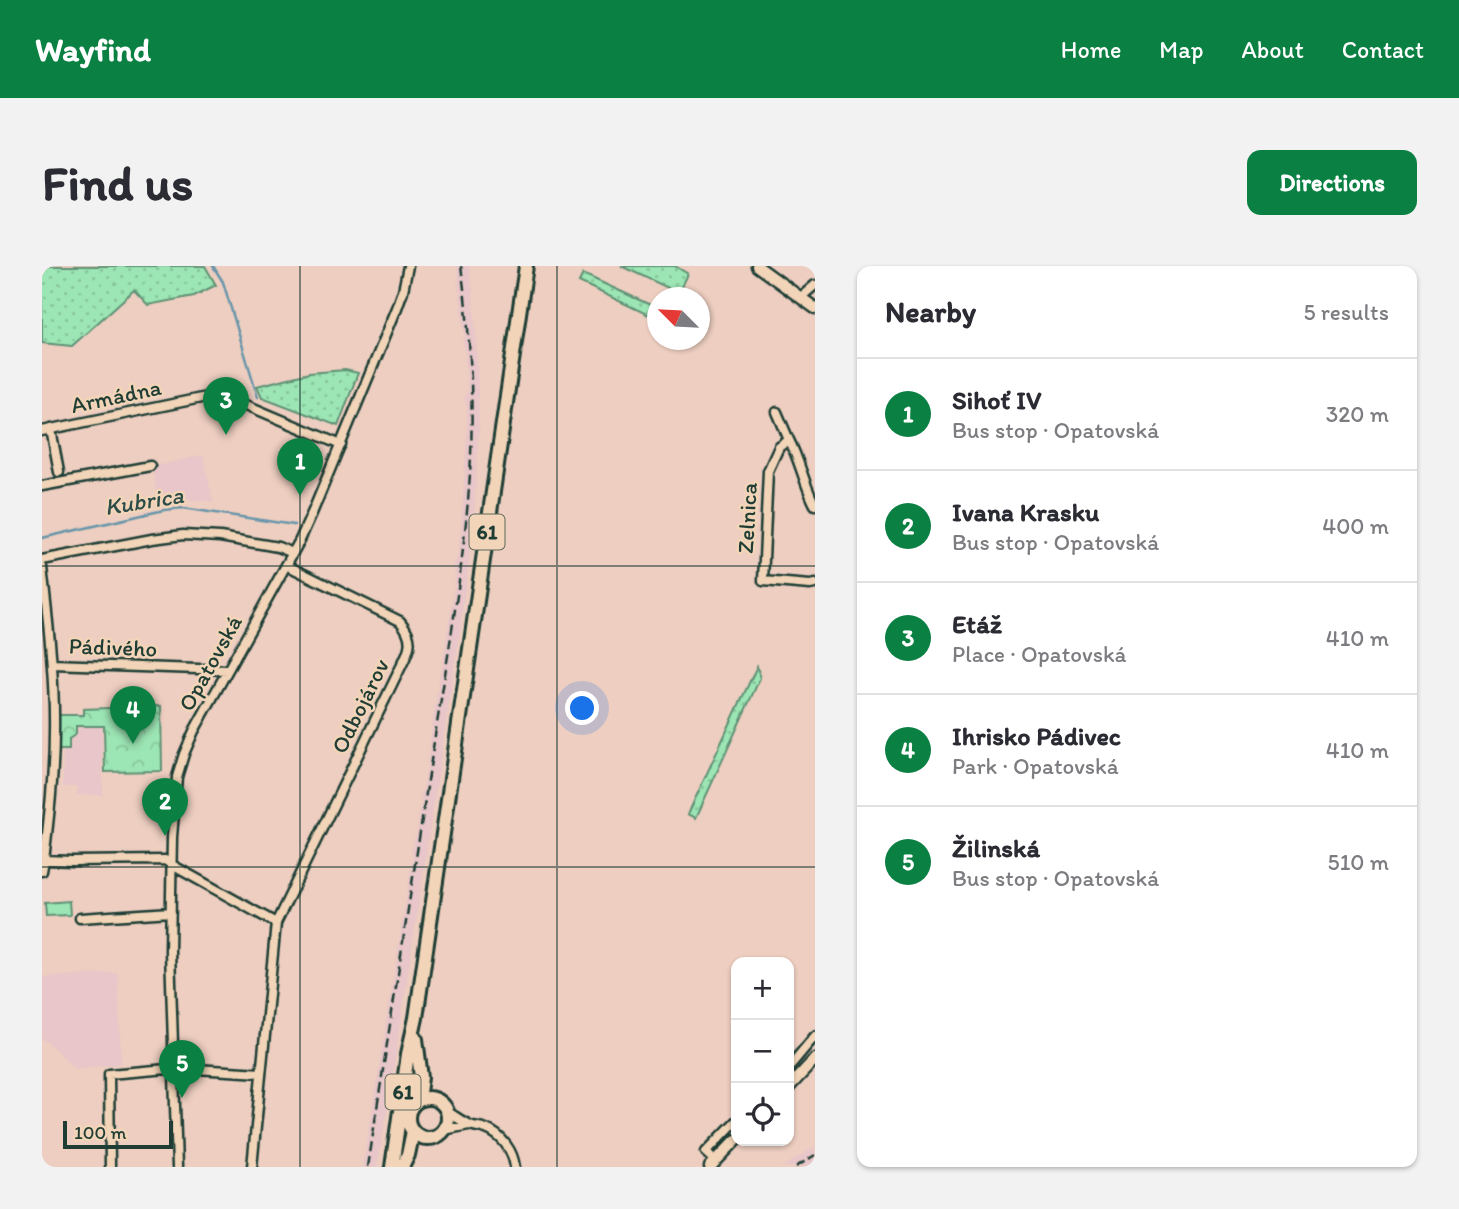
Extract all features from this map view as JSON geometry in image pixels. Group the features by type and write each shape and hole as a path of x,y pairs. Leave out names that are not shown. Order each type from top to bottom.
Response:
{"main road":[{"name":"61","path":"392,1167 526,266"},
{"name":"61","path":"416,1018 416,1049 421,1077 418,1101"},
{"name":"61","path":"421,1077 433,1100"},
{"name":"61","path":"433,1100 443,1106 448,1120 439,1135 426,1138 413,1131 409,1115 418,1101 433,1100"},
{"name":"61","path":"402,1167 408,1155 413,1131"},
{"name":"61","path":"408,1155 426,1138"}],"street":[{"name":"Opatovská","path":"177,1167 170,962 177,777 194,731 307,525 397,308 408,266"},
{"path":"757,266 815,308"},
{"path":"801,297 815,285"},
{"name":"Armádna","path":"46,430 211,396 232,400 341,445"},
{"path":"777,412 799,458 803,477 815,505"},
{"path":"46,430 60,472"},
{"name":"Zelnica","path":"789,440 779,447 768,471 763,581 815,584"},
{"path":"42,486 150,466"},
{"path":"42,560 183,534 278,547 293,553"},
{"name":"Odbojárov","path":"276,923 411,643 407,629 400,621 286,565"},
{"name":"Pádivého","path":"42,567 52,664 227,670"},
{"path":"42,871 54,743 52,664"},
{"path":"44,860 164,860 276,923 252,1167"},
{"path":"80,918 171,912"},
{"path":"794,1062 815,1036"},
{"path":"793,1083 812,1063 799,1057"},
{"path":"110,1167 109,1074 174,1068 261,1073"},
{"path":"446,1111 469,1125 494,1133 509,1150 516,1167"},
{"path":"444,1129 469,1125"},
{"path":"731,1126 706,1152 713,1164 731,1145"}],"shaded area":[{"path":"457,266 469,266 476,333 479,428 473,529 386,1119 377,1167 363,1167 442,671 456,573 454,563 458,557 467,429 464,397 467,391 463,344 465,337 457,286"},
{"path":"203,455 213,502 179,498 158,499 152,467"},
{"path":"76,727 102,727 103,795 77,795 77,787 63,787 63,751 70,751 70,742 76,735"},
{"path":"118,973 121,1064 75,1069 42,1040 42,977"},
{"path":"815,1146 815,1167 783,1167 797,1158"}],"green space":[{"path":"42,266 205,266 216,285 194,296 148,305 134,290 72,346 42,343"},
{"path":"621,266 675,266 688,274 682,287 666,287"},
{"path":"583,274 647,303 647,314 579,282"},
{"path":"345,370 358,373 338,426 262,397 257,386 309,373"},
{"path":"757,666 760,678 696,818 688,814"},
{"path":"161,706 162,771 105,772 104,726 76,726 76,734 69,739 69,750 58,750 58,715 83,715 83,709"},
{"path":"69,901 70,915 46,916 45,903"}],"waterway":[{"path":"213,266 223,282 258,397"},
{"name":"Kubrica","path":"42,538 183,508 294,525"}],"railway":[{"path":"368,1167 465,531 472,408 469,337 461,266"},
{"path":"796,1167 815,1155"}],"place":[{"name":"Etáž","path":"226,435"},
{"name":"Sihoť IV","path":"300,496"},
{"name":"Ihrisko Pádivec","path":"133,744"},
{"name":"Ivana Krasku","path":"165,836"},
{"name":"Žilinská","path":"182,1098"}]}
